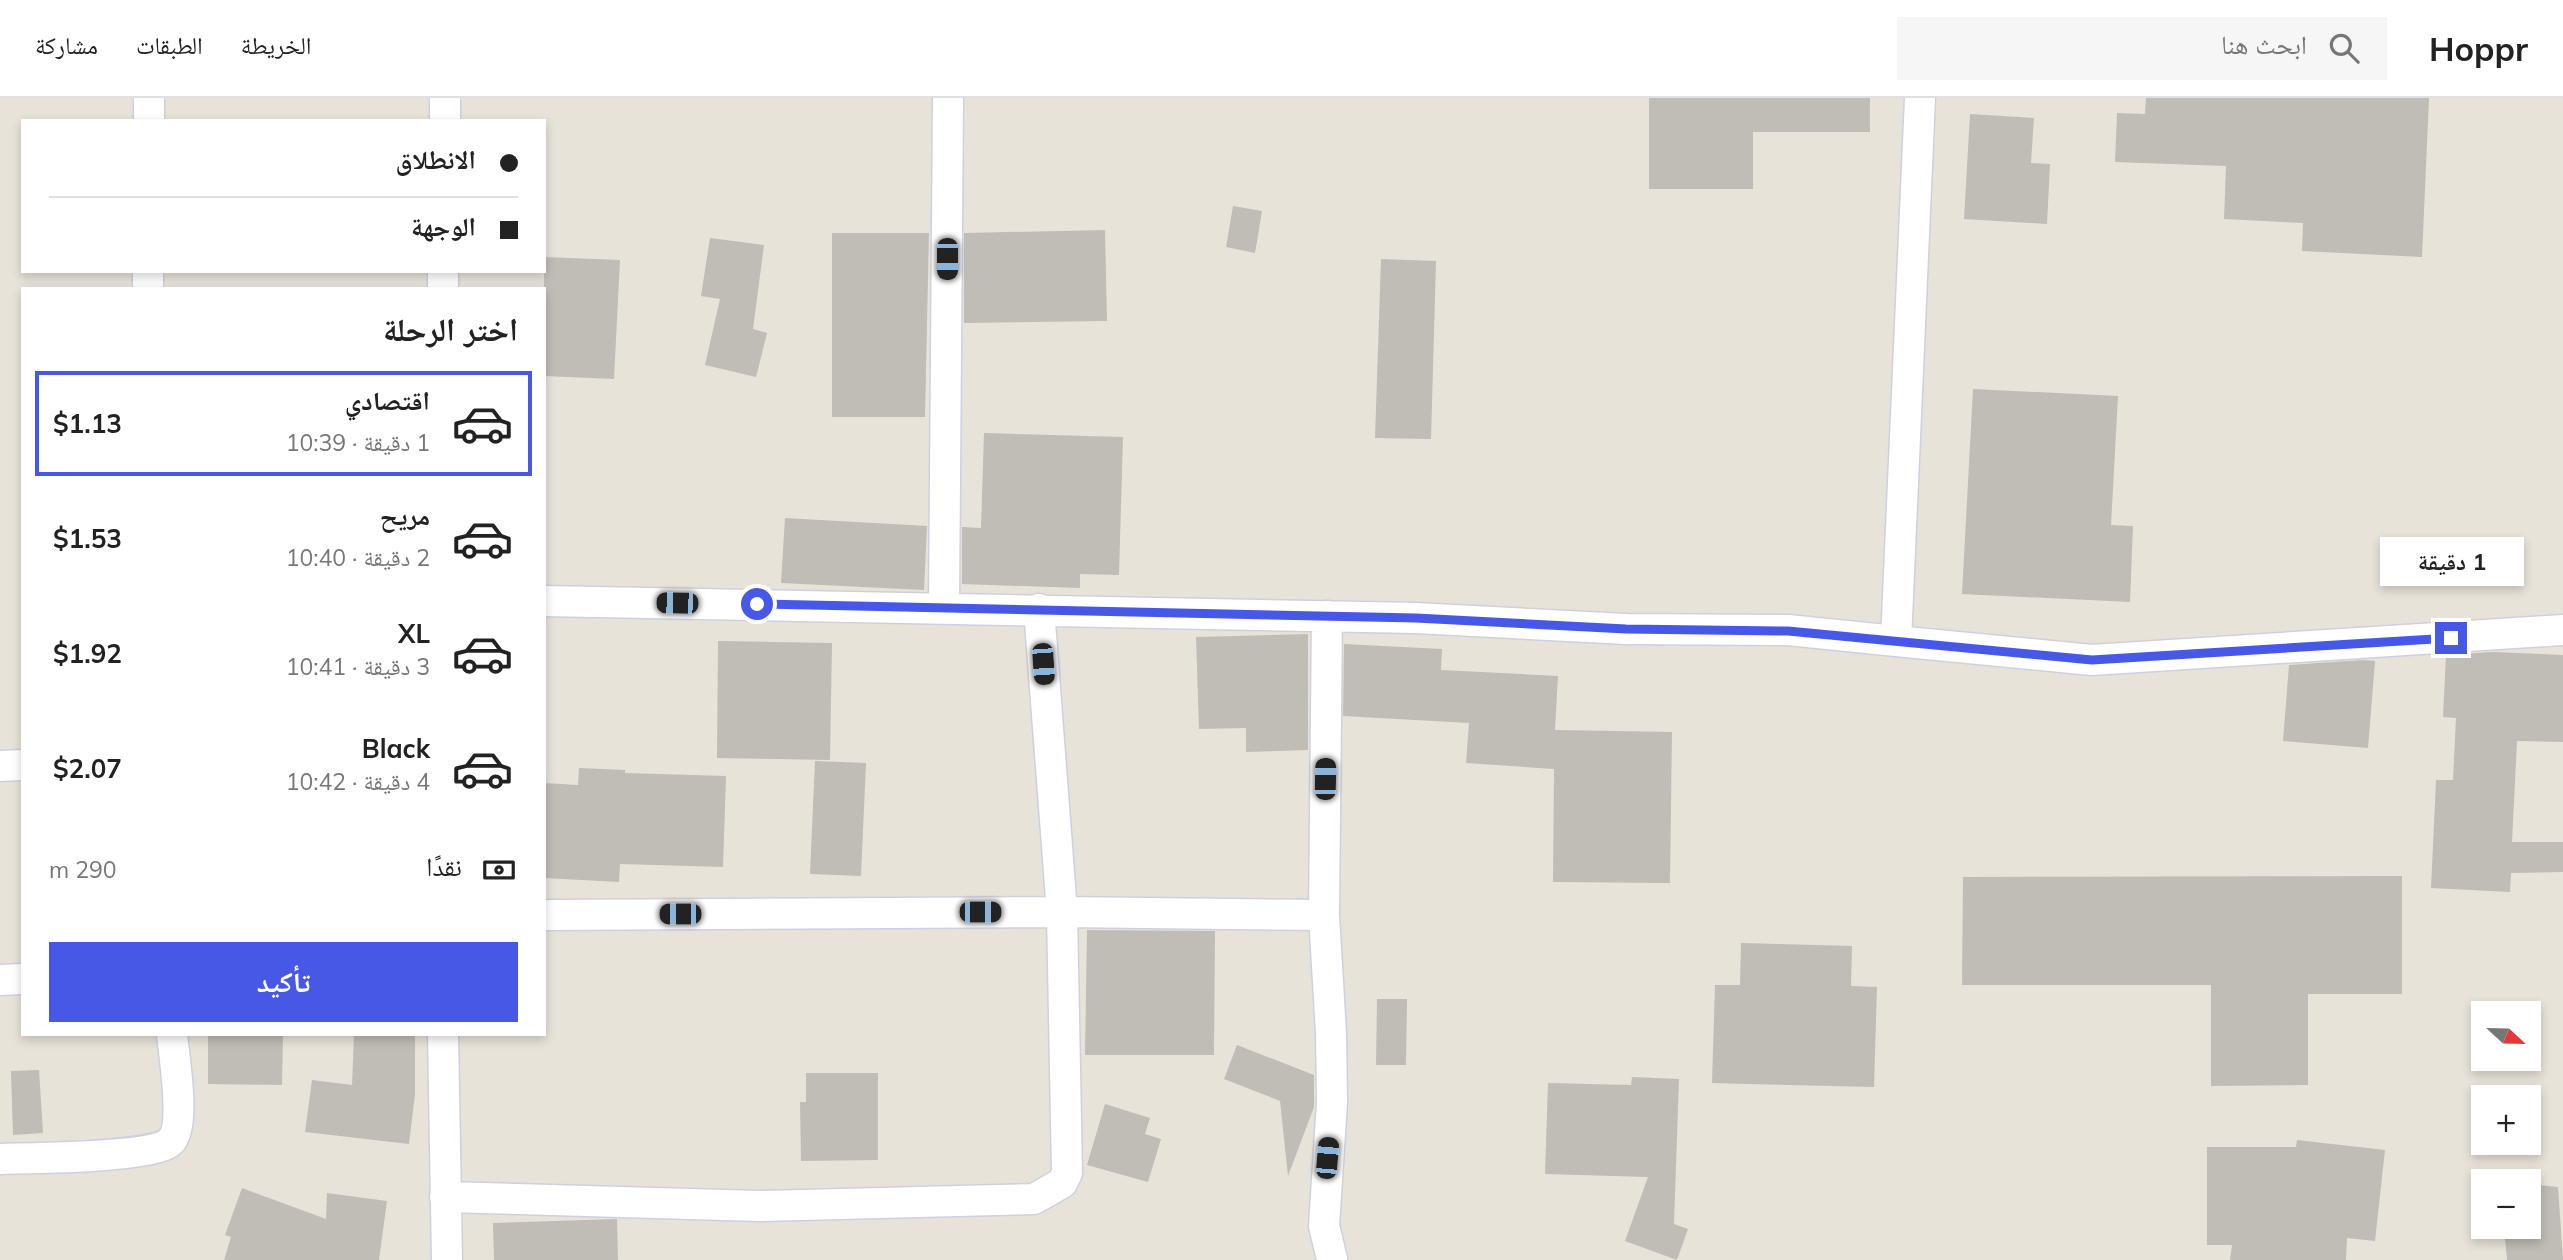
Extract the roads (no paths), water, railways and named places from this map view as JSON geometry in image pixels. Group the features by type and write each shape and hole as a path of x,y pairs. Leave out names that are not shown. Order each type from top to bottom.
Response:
{"street":[{"path":"149,98 149,119"},
{"path":"445,98 445,119"},
{"path":"944,607 948,98"},
{"path":"1896,641 1920,98"},
{"path":"546,601 1039,609 1327,616 1626,629 1788,631 2092,660 2563,630"},
{"path":"445,1197 760,1206 1034,1199 1062,1183 1067,1173 1062,912 1039,609"},
{"path":"1327,616 1324,915 1332,1101 1324,1226 1332,1259"},
{"path":"0,766 21,765"},
{"path":"546,915 1062,912 1324,915"},
{"path":"0,980 21,979"},
{"path":"0,1159 80,1157 159,1148 171,1141 178,1125 172,1036"},
{"path":"443,1036 447,1260"}]}
